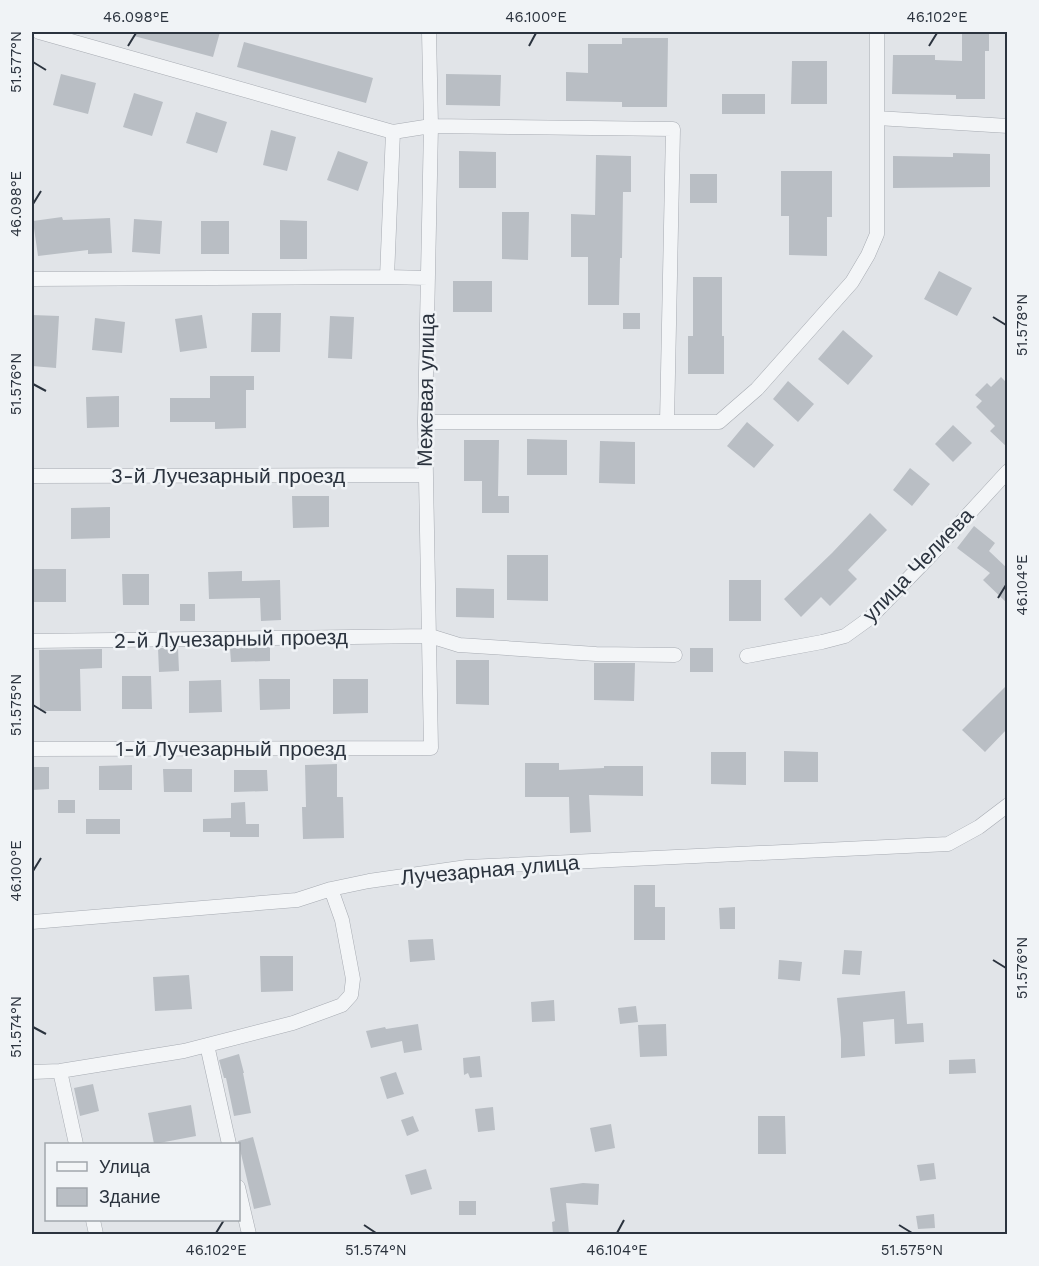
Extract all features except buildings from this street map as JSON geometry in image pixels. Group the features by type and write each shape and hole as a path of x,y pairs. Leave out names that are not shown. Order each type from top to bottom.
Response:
{"street":[{"path":"39,32 393,132 431,126 673,129 667,422"},
{"name":"Межевая улица","path":"429,32 431,126 425,475 431,748"},
{"path":"425,422 719,423 757,389 852,282 877,234 877,32"},
{"path":"877,118 1008,126"},
{"path":"387,277 393,132"},
{"path":"32,279 428,278"},
{"name":"улица Челиева","path":"747,656 845,636 870,618 1008,471"},
{"name":"3-й Лучезарный проезд","path":"32,476 425,475"},
{"path":"430,636 459,645 596,654 675,655"},
{"name":"2-й Лучезарный проезд","path":"32,641 430,636"},
{"name":"1-й Лучезарный проезд","path":"32,749 431,748"},
{"name":"Лучезарная улица","path":"32,922 297,900 369,881 467,867 948,844 979,827 1008,805"},
{"path":"32,1072 60,1071 184,1051 293,1023 342,1005 351,995 353,979 342,920 331,890"},
{"path":"207,1045 229,1143"},
{"path":"60,1071 76,1143"},
{"path":"240,1196 249,1234"}]}
